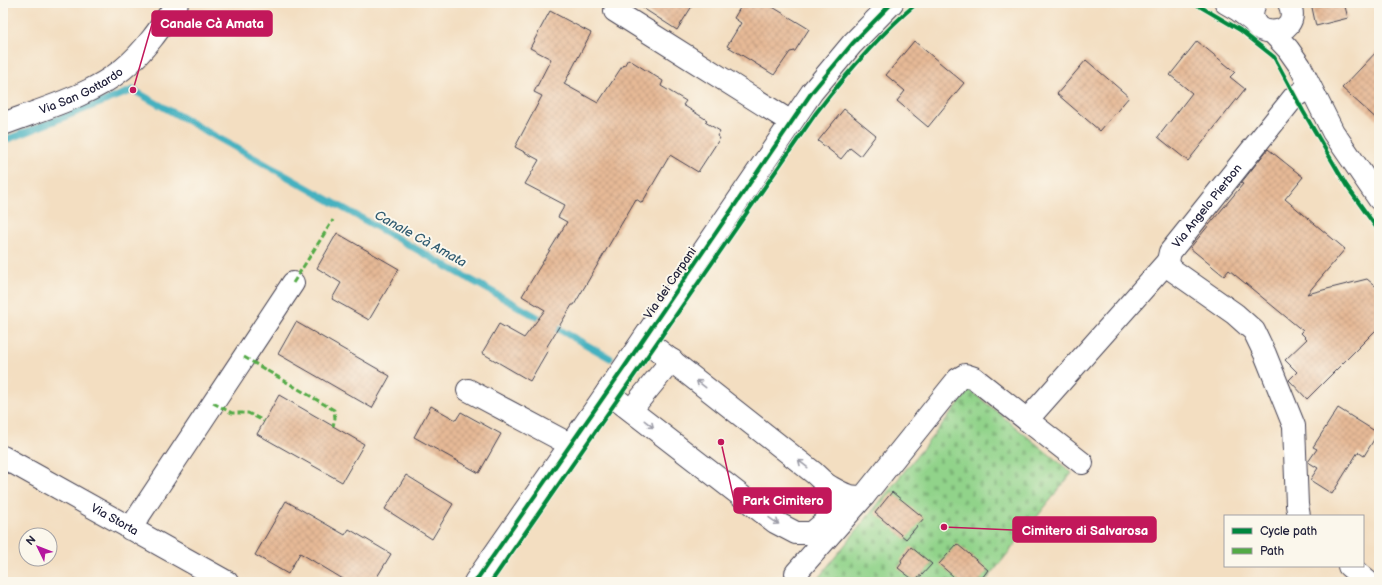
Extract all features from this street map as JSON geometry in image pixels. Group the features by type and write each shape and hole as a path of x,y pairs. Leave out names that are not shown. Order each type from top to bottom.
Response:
{"street":[{"name":"Via San Gottardo","path":"3,124 76,96 102,84 127,65 149,42 177,3"},
{"name":"Via dei Carpani","path":"475,582 644,339 791,122 832,67 892,3"},
{"path":"1226,3 1261,20 1279,31 1290,21 1290,9"},
{"path":"1290,9 1300,66"},
{"path":"615,11 791,122"},
{"path":"1261,20 1288,49 1300,66 1333,132 1379,199"},
{"name":"Via Angelo Pierbon","path":"1299,515 1294,426 1265,354 1254,331 1235,314 1171,270 1168,261 1170,252 1294,96 1310,87"},
{"path":"1027,420 1168,261"},
{"path":"130,529 293,283"},
{"path":"607,392 775,522 796,533 812,533 824,523 834,507 833,496 827,485 814,472 644,339"},
{"path":"631,410 672,360"},
{"path":"798,575 796,573 864,496 958,379 965,375 974,378 1082,463"},
{"path":"468,390 570,445"},
{"name":"Via Storta","path":"3,457 227,582"},
{"path":"827,485 850,497 856,498 864,496"},
{"path":"1350,567 1368,582"}],"green space":[{"path":"970,390 1072,473 985,582 815,582"}],"building":[{"path":"635,3 694,3 677,30"},
{"path":"743,3 766,3 809,29 795,51 790,52 774,75 727,46 741,23 734,18"},
{"path":"1311,3 1344,3 1348,18 1316,26"},
{"path":"550,11 591,33 564,84 598,103 628,59 663,81 661,86 686,101 683,105 707,120 705,122 720,131 717,136 720,138 698,172 670,155 642,203 636,199 574,305 572,305 546,348 548,350 530,381 482,353 499,324 524,338 545,310 522,296 567,222 558,217 565,205 525,184 539,160 515,147 542,96 534,92 551,59 530,48"},
{"path":"914,41 964,83 928,127 897,101 905,91 886,75"},
{"path":"1197,41 1235,72 1230,77 1245,89 1188,161 1158,137 1192,93 1170,75"},
{"path":"1379,49 1379,121 1342,88"},
{"path":"1086,60 1129,97 1100,131 1057,94"},
{"path":"844,109 876,135 860,156 850,148 841,159 818,141"},
{"path":"1268,149 1303,177 1285,199 1345,249 1307,294 1367,279 1379,289 1379,327 1307,399 1289,380 1297,372 1285,360 1307,339 1301,333 1303,331 1229,270 1224,276 1190,248 1243,184 1241,183"},
{"path":"337,233 399,269 369,320 332,299 341,283 317,268"},
{"path":"296,322 390,376 372,408 278,354"},
{"path":"279,395 364,444 342,482 257,434"},
{"path":"431,406 456,420 461,412 501,434 479,473 414,437"},
{"path":"1338,408 1378,433 1364,456 1358,452 1332,494 1310,480 1318,468 1308,462 1317,449 1313,447"},
{"path":"406,475 453,504 432,539 385,509"},
{"path":"892,492 924,518 906,539 875,513"},
{"path":"286,501 345,535 349,529 391,554 374,582 348,582 300,553 288,574 255,555"},
{"path":"957,544 988,570 979,582 960,582 939,564"},
{"path":"911,547 932,564 915,581 898,568 902,563 901,560"}],"waterway":[{"name":"Canale Cà Amata","path":"3,141 133,90 610,358"}],"marked path":[{"path":"293,283 333,220"},
{"path":"244,357 334,410 335,418 333,426"},
{"path":"213,403 232,413 248,413 264,421"}],"cycle path":[{"path":"475,582 623,369 812,92 852,44 892,3"},
{"path":"491,582 816,113 864,55 889,28 917,3"},
{"path":"1194,3 1240,30 1274,57 1346,185 1379,231"}],"place":[{"name":"Canale Cà Amata","path":"133,90"},
{"name":"Park Cimitero","path":"721,442"},
{"name":"Cimitero di Salvarosa","path":"944,527"}]}
